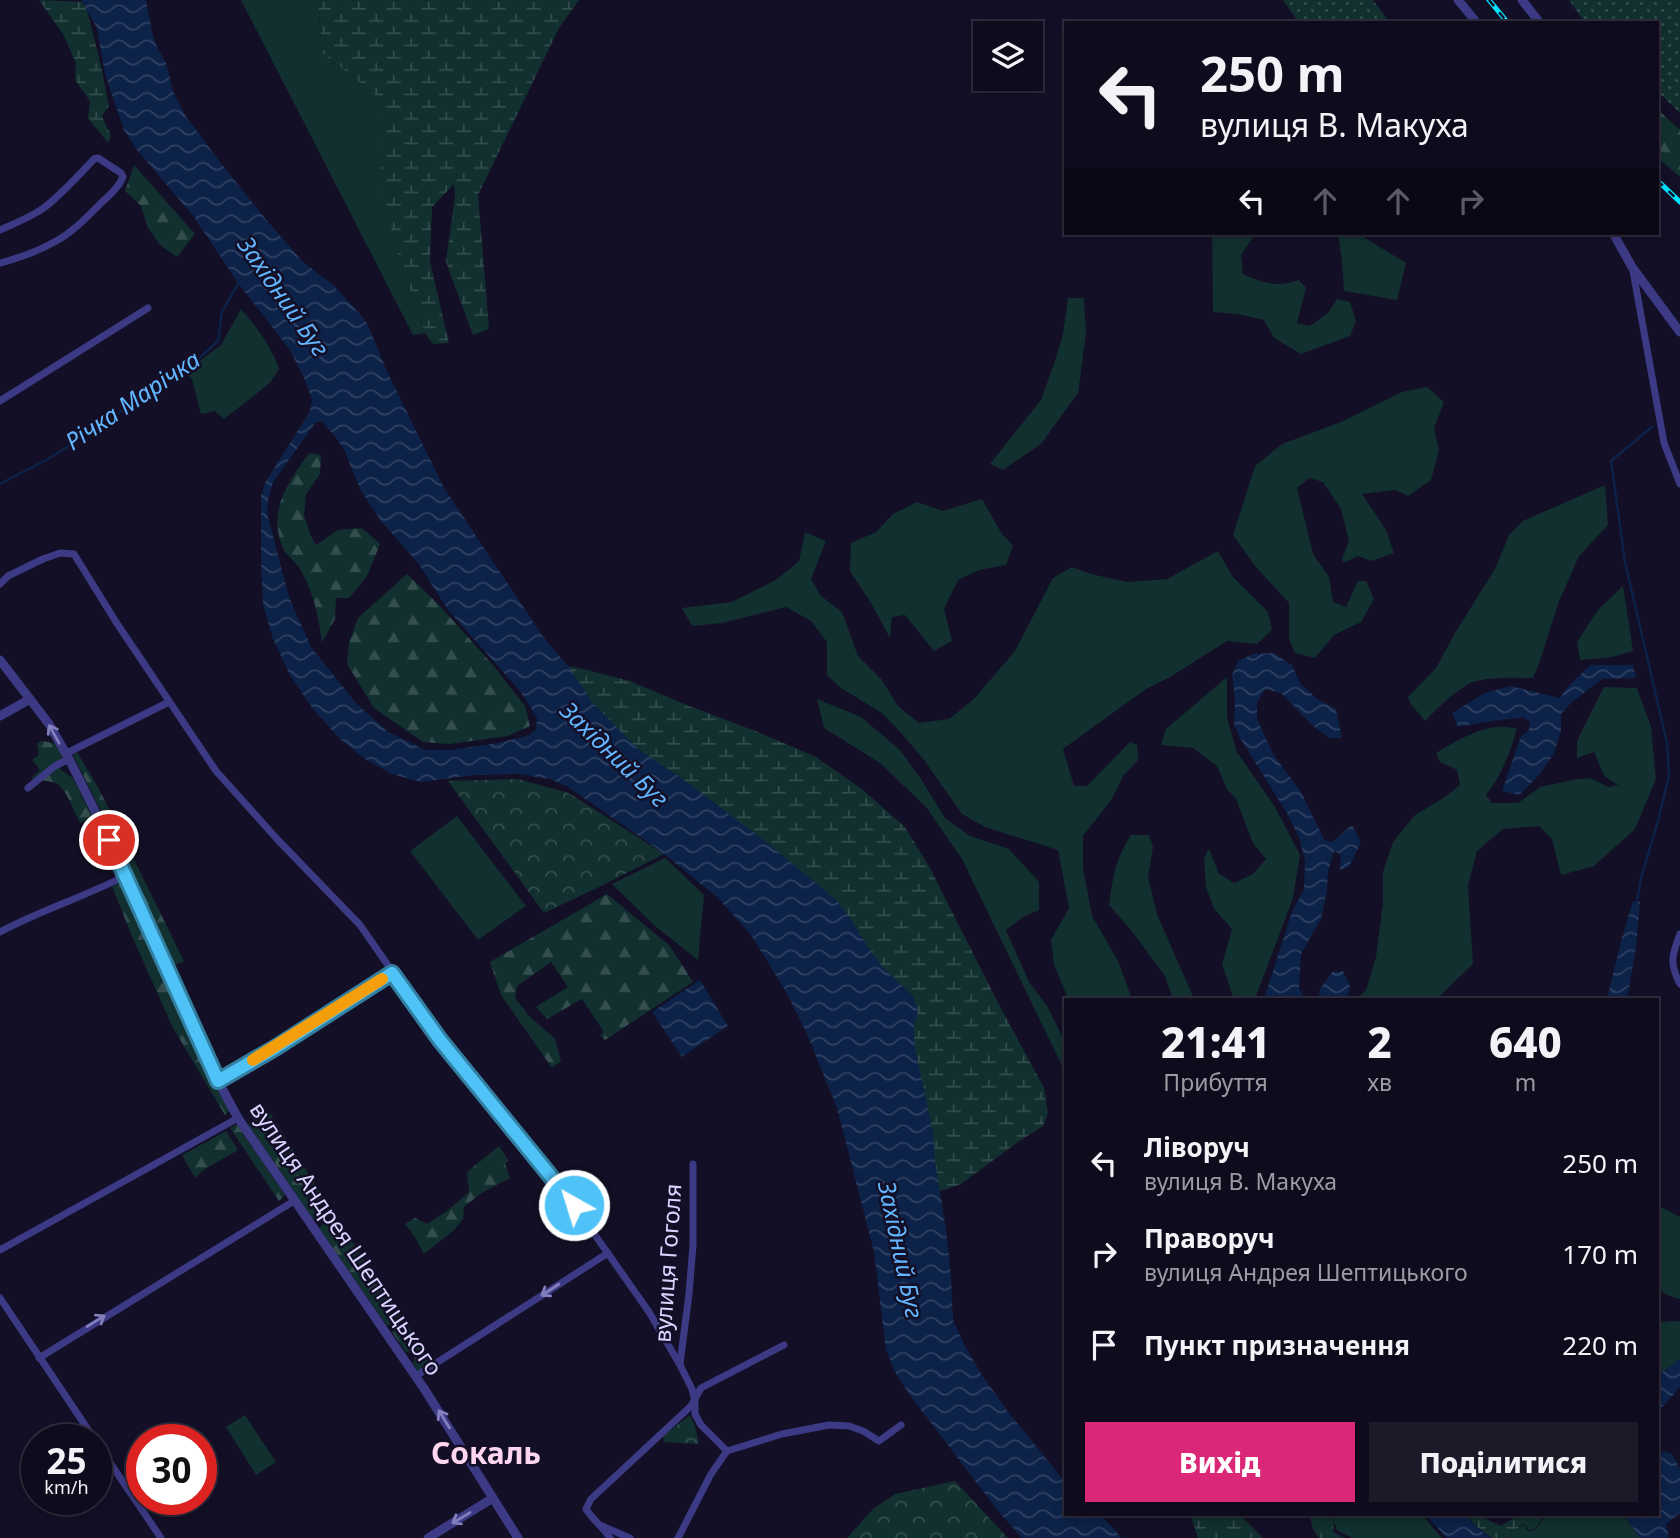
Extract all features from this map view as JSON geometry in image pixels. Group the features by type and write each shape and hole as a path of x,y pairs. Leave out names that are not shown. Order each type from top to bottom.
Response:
{"street":[{"path":"1458,0 1475,21"},
{"path":"1522,0 1538,21"},
{"path":"0,230 44,208 94,159 98,158 123,177 104,201 59,240 0,263"},
{"path":"1614,235 1632,267 1680,332"},
{"path":"1632,267 1664,443 1680,484"},
{"path":"0,401 148,308"},
{"path":"0,584 8,576 43,559 60,553 74,554 216,771 276,839 360,925 440,1040 574,1205 649,1312 680,1364 692,1389 695,1414 701,1425 727,1451"},
{"name":"вулиця Андрея Шептицького","path":"0,660 50,724 125,876 218,1081 238,1118 416,1376 518,1538"},
{"path":"0,716 30,699"},
{"path":"28,788 67,757 169,702"},
{"path":"0,932 26,918 125,876"},
{"path":"1680,934 1672,957 1672,966 1680,984"},
{"path":"218,1081 392,973"},
{"path":"0,1250 238,1118"},
{"name":"вулиця Гоголя","path":"680,1364 693,1245 693,1164"},
{"path":"39,1358 294,1201"},
{"path":"416,1376 608,1253"},
{"path":"0,1298 84,1424"},
{"path":"610,1538 586,1509 591,1499 695,1401 701,1388 784,1345"},
{"path":"678,1538 711,1474 727,1451 782,1434 829,1425 849,1426 879,1441 901,1425"},
{"path":"112,1465 161,1538"},
{"path":"428,1538 493,1498"},
{"path":"601,1526 631,1538"}],"green space":[{"path":"39,0 85,2 109,106 102,116 111,136 108,143 88,118 90,101 75,80 76,63 63,34"},
{"path":"241,0 318,0 322,53 382,100 394,243 425,333 413,335"},
{"path":"318,0 579,0 559,28 478,195 489,329 473,335 446,262 455,195 454,184 432,207 430,262 449,343 433,344 425,333 394,243 380,177 384,134 382,100 322,53"},
{"path":"1283,0 1373,0 1389,21 1298,21"},
{"path":"1569,0 1680,0 1680,113 1659,93 1659,21 1584,21"},
{"path":"1659,111 1680,130 1680,177 1659,159"},
{"path":"134,165 195,234 177,257 160,245 148,228 141,206 125,191"},
{"path":"1212,235 1255,235 1241,255 1243,274 1271,283 1284,284 1299,280 1306,288 1297,323 1310,326 1328,313 1337,299 1350,302 1356,321 1350,336 1301,354 1274,338 1264,320 1213,312"},
{"path":"1338,235 1360,235 1406,263 1397,300 1344,291"},
{"path":"1068,298 1084,298 1086,333 1078,393 1041,444 1003,470 990,464 1041,400 1063,334"},
{"path":"241,309 263,337 279,369 270,383 224,419 215,411 201,414 192,379 185,372 221,345"},
{"path":"1427,387 1444,402 1434,428 1439,450 1431,480 1408,496 1395,490 1362,494 1386,530 1394,553 1371,561 1358,556 1343,563 1342,558 1349,541 1341,509 1323,482 1309,478 1297,488 1313,554 1329,577 1333,602 1346,607 1358,581 1366,581 1374,599 1361,622 1334,635 1315,658 1295,653 1289,639 1289,603 1255,566 1233,535 1255,466 1282,444 1341,422 1402,392"},
{"path":"309,453 321,455 320,474 306,494 304,515 316,545 338,530 362,528 380,544 367,576 349,598 336,598 335,619 322,642 312,595 298,566 283,548 277,521 287,486"},
{"path":"1605,485 1608,525 1579,556 1558,604 1533,678 1498,678 1473,682 1450,697 1425,721 1408,697 1436,668 1495,569 1509,535 1523,521"},
{"path":"982,499 1002,534 1013,546 1006,565 979,570 958,580 944,609 952,641 934,651 905,615 892,617 890,638 850,571 851,543 876,532 893,514 917,502 943,511"},
{"path":"805,532 826,541 811,579 821,596 842,612 858,656 882,680 898,706 919,723 949,719 974,699 1015,651 1053,578 1072,567 1127,582 1167,579 1218,551 1233,577 1268,612 1272,630 1257,644 1227,641 1146,689 1063,749 1074,786 1087,786 1130,742 1137,745 1138,760 1123,776 1112,799 1083,836 1083,868 1092,916 1118,961 1132,998 1068,998 1054,964 1051,940 1069,908 1058,850 985,827 962,814 924,760 882,713 841,688 827,675 827,642 811,621 786,607 722,623 692,626 682,608 732,602 776,580 799,561"},
{"path":"407,574 492,664 525,706 530,726 508,736 449,744 423,742 374,708 347,664 349,643 358,618"},
{"path":"1623,586 1633,651 1612,657 1580,660 1577,642 1598,610"},
{"path":"555,665 630,681 816,757 863,790 905,827 931,870 1044,1088 1048,1113 1043,1126 961,1184 935,1191 624,748"},
{"path":"1227,677 1227,718 1237,752 1275,807 1300,855 1293,898 1255,998 1234,998 1222,965 1232,929 1215,910 1206,888 1204,858 1209,849 1219,874 1234,883 1253,874 1266,859 1253,843 1236,799 1227,789 1217,766 1193,748 1161,745 1166,729"},
{"path":"1604,687 1637,688 1651,727 1656,779 1635,829 1594,866 1561,875 1552,839 1539,826 1503,829 1477,851 1468,886 1473,964 1438,998 1358,998 1366,990 1376,957 1383,903 1383,872 1393,842 1415,815 1460,785 1457,770 1440,762 1436,753 1483,730 1517,728 1505,763 1486,795 1492,803 1518,803 1540,787 1572,780 1590,778 1609,787 1618,785 1604,776 1594,752 1577,758 1577,741"},
{"path":"817,699 861,717 900,750 945,818 970,836 1009,849 1039,882 1039,910 1023,917 1006,930 1029,982 1047,1006 1064,1040 1064,1070 962,859 926,807 880,763 824,728"},
{"path":"43,741 56,744 63,757 58,763 61,770 73,778 111,854 104,858 88,821 80,823 59,785 31,778 40,770 32,760 39,755 37,743"},
{"path":"77,752 99,789 184,961 172,967 73,755"},
{"path":"518,779 569,793 664,854 544,913 448,781"},
{"path":"457,816 526,906 478,940 410,851"},
{"path":"1131,835 1149,835 1153,847 1148,878 1157,914 1194,998 1173,998 1165,976 1109,905 1121,853"},
{"path":"665,858 704,895 698,960 655,926 612,884"},
{"path":"122,881 231,1110 225,1115 173,1028 131,934 112,886"},
{"path":"607,894 670,946 693,982 605,1040 600,1035 604,1032 582,999 547,1019 536,1007 568,987 551,962 517,986 515,998 529,1016 555,1039 561,1061 552,1068 501,995 490,962"},
{"path":"268,1110 332,1211 314,1221 248,1124"},
{"path":"237,1124 285,1195 279,1201 230,1128"},
{"path":"226,1131 238,1150 195,1178 182,1155"},
{"path":"499,1146 508,1160 505,1164 510,1178 480,1194 464,1207 463,1219 454,1230 424,1254 405,1224 415,1218 427,1224 447,1211 469,1192 467,1172"},
{"path":"1659,1206 1680,1217 1680,1299 1659,1290"},
{"path":"336,1217 432,1362 421,1370 417,1370 413,1363 415,1358 406,1352 392,1332 394,1328 391,1324 387,1326 319,1228"},
{"path":"1659,1322 1680,1322 1680,1359 1659,1375"},
{"path":"245,1415 276,1462 256,1475 226,1427"},
{"path":"690,1415 699,1444 664,1442 663,1436"},
{"path":"955,1481 1008,1538 847,1538 873,1509 895,1494"},
{"path":"1191,1516 1241,1516 1263,1538 1198,1538"},
{"path":"1310,1516 1330,1516 1334,1522 1333,1532 1345,1538 1319,1538"},
{"path":"1332,1516 1423,1516 1442,1538 1352,1538 1337,1530"},
{"path":"1467,1516 1480,1516 1501,1526 1517,1516 1544,1516 1535,1529 1529,1530 1524,1523 1510,1535 1512,1538 1492,1538"},
{"path":"1546,1516 1624,1516 1640,1538 1513,1538 1510,1535 1524,1524 1528,1531 1535,1530"}],"water":[{"name":"Західний Буг","path":"81,0 146,0 156,45 166,63 173,91 185,115 223,166 303,262 332,284 368,325 386,369 444,488 544,638 568,666 593,703 637,748 765,841 835,899 884,969 913,996 918,1011 914,1026 914,1043 933,1133 946,1229 953,1320 982,1375 1064,1481 1064,1516 1102,1516 1122,1538 1022,1538 998,1511 895,1372 886,1350 874,1252 837,1108 807,1034 785,990 751,935 717,897 659,850 568,787 550,779 518,774 474,775 421,782 392,774 365,759 341,740 313,709 291,677 273,639 263,604 261,562 261,496 265,483 310,411 312,400 290,350 238,283 194,217 137,150 124,130 105,74 97,28","holes":["316,422 322,422 344,449 360,489 381,521 418,563 448,610 521,692 537,718 536,729 530,735 451,750 426,750 388,732 356,703 311,647 289,597 267,513 268,501 273,482"]},
{"path":"1274,653 1292,665 1300,683 1316,698 1336,709 1342,738 1330,738 1313,726 1281,693 1266,689 1257,702 1257,719 1273,754 1301,792 1325,841 1332,842 1352,825 1361,842 1349,867 1340,870 1341,855 1334,851 1328,871 1321,919 1301,954 1299,988 1304,998 1264,998 1292,912 1304,889 1305,861 1299,837 1234,724 1232,675 1238,661 1253,654"},
{"path":"1590,665 1633,665 1636,678 1602,679 1572,702 1561,714 1561,731 1553,755 1539,775 1519,795 1502,791 1521,736 1529,730 1530,722 1523,717 1458,727 1452,713 1485,693 1511,686 1560,698"},
{"path":"1633,901 1640,902 1636,948 1627,998 1607,998"},
{"path":"1343,971 1350,986 1347,998 1318,998 1320,989 1332,972"},
{"path":"700,980 728,1026 682,1057 652,1012"},
{"path":"1680,1359 1680,1387 1659,1411 1659,1375"},
{"path":"1663,1451 1672,1454 1680,1469 1680,1513 1666,1524 1669,1538 1640,1538 1624,1516 1659,1516 1659,1453"},
{"path":"1427,1516 1466,1516 1491,1538 1447,1538"}],"waterway":[{"name":"Річка Марічка","path":"0,484 48,459 91,432 149,389 196,361 218,341 222,312 239,282"},
{"path":"1637,901 1669,776 1667,743 1625,562 1611,461 1652,427"}],"railway":[{"path":"1489,0 1506,21"},
{"path":"1659,182 1680,202"}],"slow traffic":[{"path":"253,1060 382,979"}],"district":[{"name":"Сокаль","path":"486,1454"}],"route":[{"path":"109,840 218,1081 392,973 440,1040 574,1205"}]}
